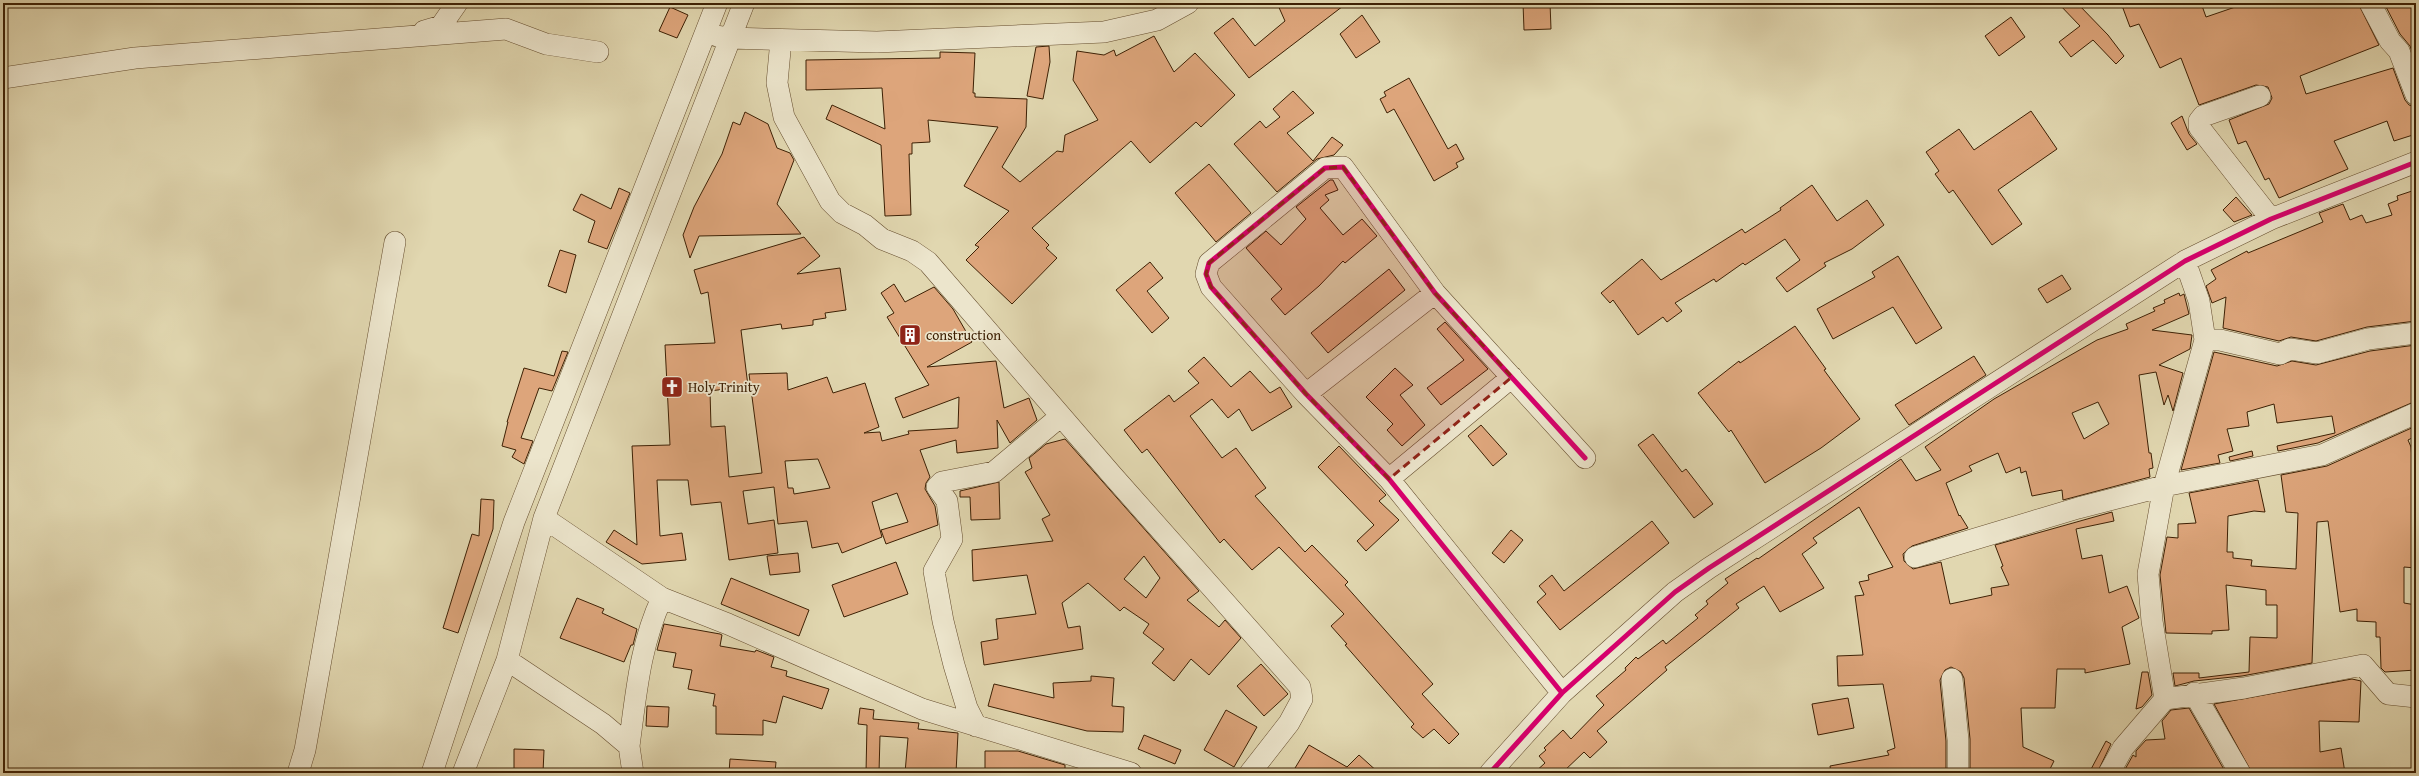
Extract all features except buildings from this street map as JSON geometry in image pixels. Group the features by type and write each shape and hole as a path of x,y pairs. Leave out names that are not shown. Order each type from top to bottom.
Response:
{"street":[{"path":"410,36 441,26 457,6 457,3"},
{"path":"432,773 512,529 717,3"},
{"path":"463,773 507,660 544,518 729,38 744,3"},
{"path":"705,33 729,38 877,42 1104,32 1157,20 1188,3"},
{"path":"2370,3 2390,41 2399,51 2416,95"},
{"path":"3,78 135,58 506,29 546,44 598,52"},
{"path":"781,40 777,83 784,117 830,201 842,213 865,225 882,239 912,251 928,262 1061,416 1300,687 1302,699 1289,723 1250,773"},
{"path":"2260,96 2204,116 2199,121 2199,127 2271,219"},
{"path":"1490,773 1562,693 1693,578 2185,261 2271,219 2416,162"},
{"path":"1562,693 1389,479 1306,394 1212,287 1206,274 1209,263 1325,168 1343,167 1436,292 1585,458"},
{"path":"298,773 305,750 395,242"},
{"path":"2165,698 2152,621 2148,574 2164,486 2205,340 2199,301 2185,261"},
{"path":"1306,394 1436,292"},
{"path":"2205,340 2220,340 2280,354 2290,349 2317,353 2368,339 2416,332"},
{"path":"1389,479 1512,377"},
{"path":"1915,557 2078,508 2164,486 2322,455 2416,413"},
{"path":"976,726 967,708 954,665 943,621 934,571 952,539 946,501 937,488 942,482 994,472 1061,416"},
{"path":"544,518 662,598 728,624 922,709 1131,773"},
{"path":"633,773 629,746 637,682 651,621 662,598"},
{"path":"507,660 603,724 629,746"},
{"path":"2109,773 2123,748 2165,698 2194,693 2244,688 2363,665 2388,694 2416,697"},
{"path":"1952,679 1958,740 1958,773"},
{"path":"2194,693 2240,773"}],"highlighted area":[{"path":"1343,167 1435,293 1512,377 1389,479 1306,394 1211,287 1206,274 1209,263 1325,168"}],"cycle path":[{"path":"1490,773 1562,693 1675,592 1709,568 2185,261 2271,219 2416,162"},
{"path":"1562,693 1389,479 1306,394 1211,287 1206,274 1209,263 1325,168 1343,167 1435,293 1585,458"}],"place":[{"name":"construction","path":"910,335"},
{"name":"Holy Trinity","path":"672,387"}]}
